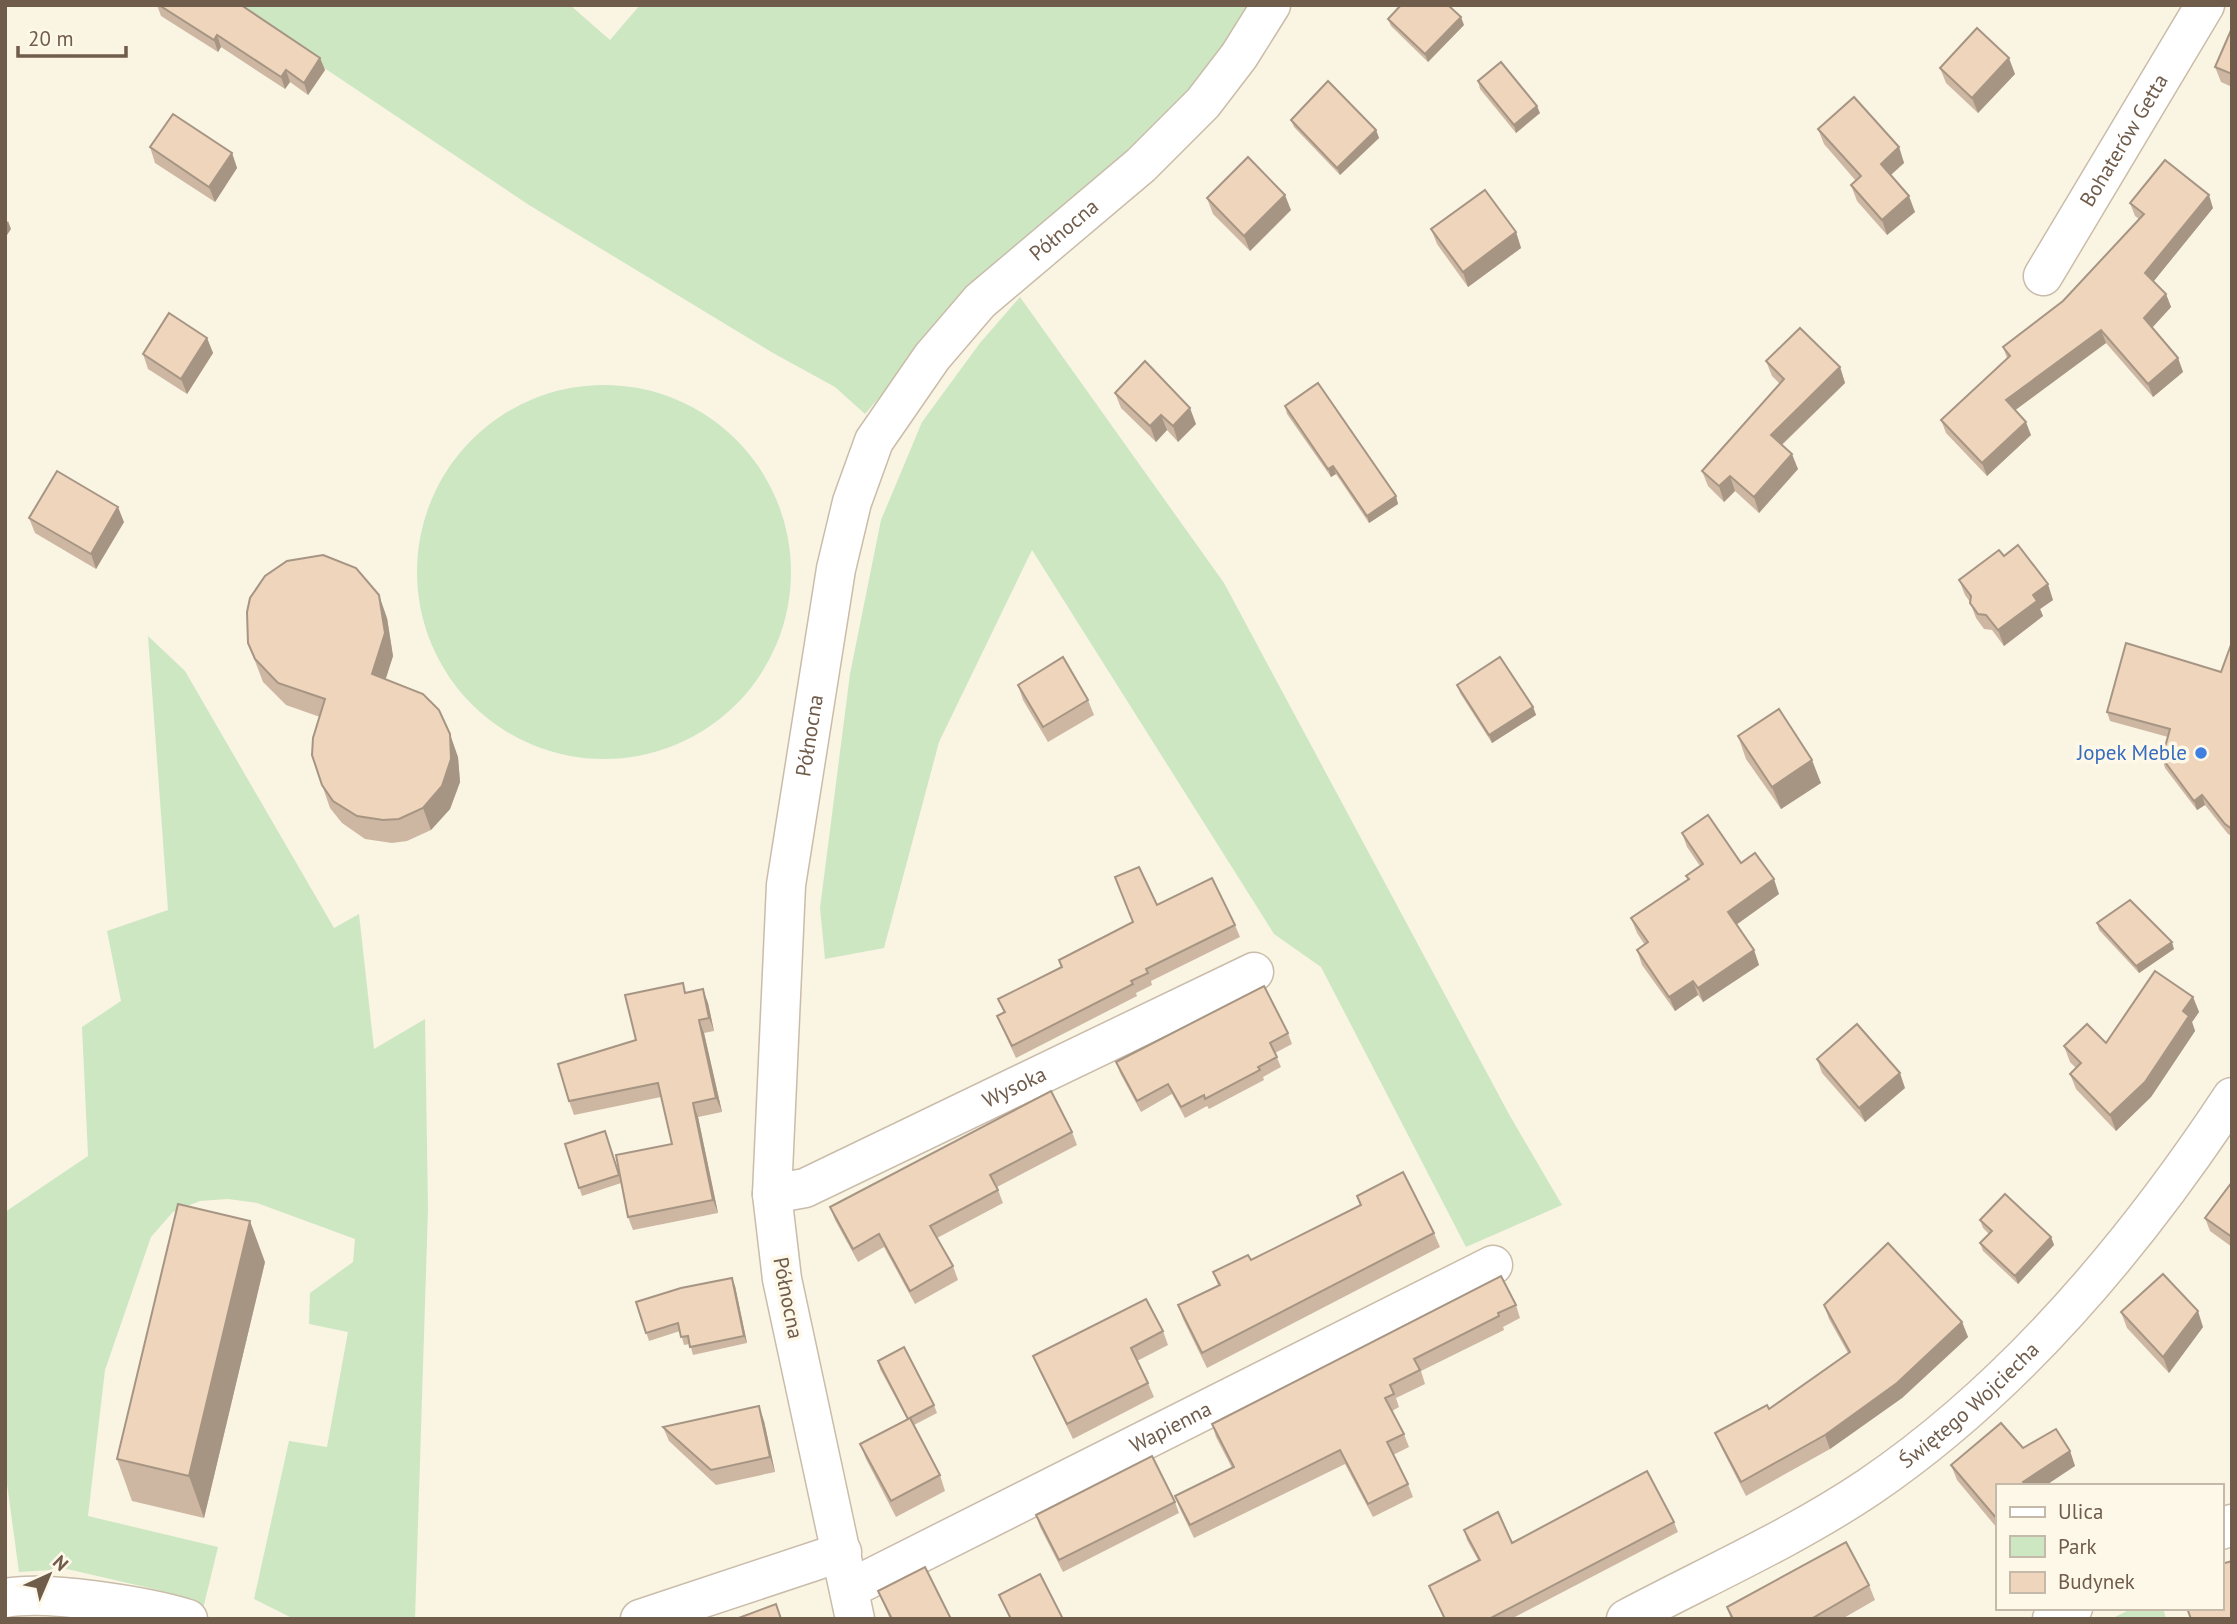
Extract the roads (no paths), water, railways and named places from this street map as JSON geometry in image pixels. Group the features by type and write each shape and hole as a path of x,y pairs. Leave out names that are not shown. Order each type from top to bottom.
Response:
{"street":[{"name":"Północna","path":"852,1604 782,1279 772,1194 786,885 836,569 852,502 874,441 932,357 980,301 1140,165 1203,103 1239,56 1271,5"},
{"name":"Bohaterów Getta","path":"2043,276 2204,5"},
{"name":"Wysoka","path":"772,1194 805,1188 1254,972"},
{"name":"Świętego Wojciecha","path":"1626,1619 1793,1532 1868,1487 1924,1445 2053,1327 2132,1238 2194,1155 2232,1097"},
{"name":"Wapienna","path":"852,1604 1493,1265"},
{"path":"640,1619 842,1552"},
{"path":"5,1598 25,1594 66,1597 188,1619"},
{"path":"2052,1619 2069,1610"}],"place":[{"name":"Jopek Meble","path":"2201,753"}]}
